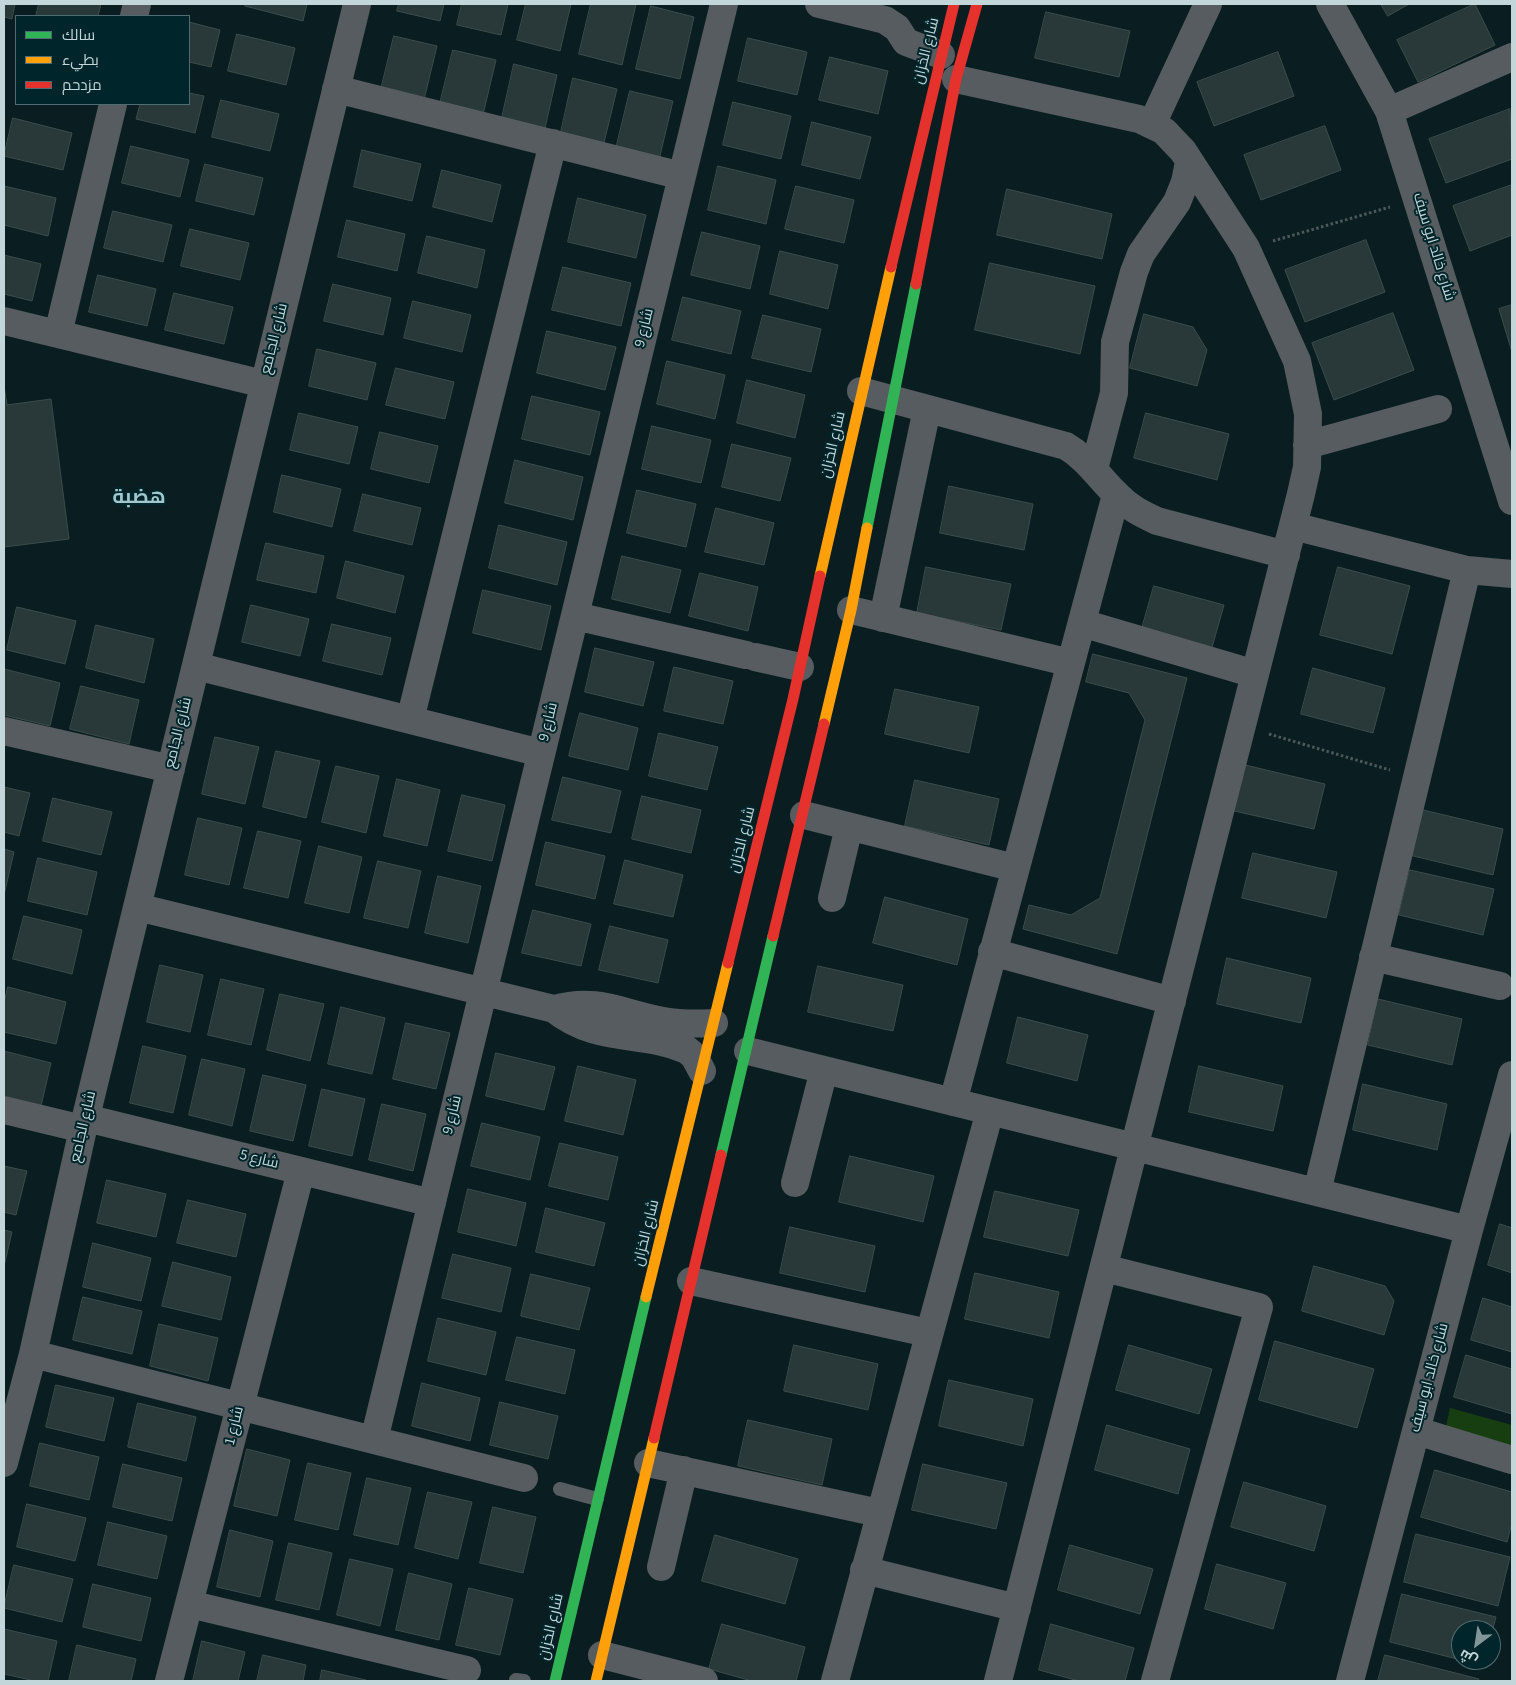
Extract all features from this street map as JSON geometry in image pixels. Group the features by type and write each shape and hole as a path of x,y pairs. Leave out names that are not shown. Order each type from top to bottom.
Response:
{"main road":[{"name":"شارع الخزان","path":"555,1681 597,1499 800,667 861,391 954,4"},
{"path":"596,1681 852,610 956,79 977,4"}],"street":[{"name":"شارع الجامع","path":"4,1463 33,1354 84,1124 357,4"},
{"name":"شارع 9","path":"374,1440 724,4"},
{"path":"819,4 885,20 897,28 906,42 941,55"},
{"path":"1152,124 1208,4"},
{"name":"شارع خالد ابو سيف","path":"1330,4 1390,110 1512,501"},
{"path":"1390,110 1512,57"},
{"path":"956,79 1152,124 1175,140 1246,248 1296,361 1308,414 1307,467 1293,526 1136,1147 998,1681"},
{"path":"336,89 682,176"},
{"path":"58,334 113,105"},
{"path":"410,720 553,143"},
{"path":"1094,468 1114,393 1115,342 1134,272 1141,254 1177,202 1189,162"},
{"path":"4,321 264,384"},
{"path":"861,391 1066,446 1094,468 1116,495 1140,512 1157,521 1286,554"},
{"path":"883,618 927,409"},
{"path":"1307,445 1438,410"},
{"path":"953,1102 1116,495"},
{"path":"1293,526 1467,570 1512,574"},
{"path":"1317,1192 1467,570"},
{"path":"852,610 1071,663"},
{"path":"575,616 800,667"},
{"path":"1082,623 1255,674"},
{"path":"196,666 541,753"},
{"path":"4,731 170,769"},
{"path":"804,816 1015,868"},
{"path":"832,898 849,827"},
{"path":"137,907 554,1008 579,1003 595,1004 663,1020 684,1023 714,1023"},
{"path":"992,952 1172,1001"},
{"path":"1373,957 1500,986"},
{"path":"554,1008 571,1021 598,1032 686,1050 694,1056 702,1071"},
{"path":"748,1050 1469,1230"},
{"path":"795,1183 824,1070"},
{"name":"شارع خالد ابو سيف","path":"1350,1681 1469,1230 1512,1075"},
{"name":"شارع 5","path":"4,1110 84,1124 301,1170 432,1203"},
{"path":"835,1681 879,1513 990,1111"},
{"name":"شارع 1","path":"169,1681 301,1170"},
{"path":"1104,1268 1259,1308 1155,1681"},
{"path":"691,1281 928,1333"},
{"path":"33,1354 524,1478"},
{"path":"1417,1431 1512,1460"},
{"path":"648,1463 879,1513"},
{"path":"661,1566 684,1470"},
{"path":"864,1570 1017,1608"},
{"path":"189,1604 467,1670"},
{"path":"602,1655 636,1673 704,1681"}],"lane":[{"path":"560,1489 597,1499"}],"path":[{"path":"1246,248 1418,198"},
{"path":"1243,726 1417,778"}],"green space":[{"path":"1450,1408 1512,1425 1512,1449 1445,1431"}],"building":[{"path":"4,4 15,4 12,19 4,17"},
{"path":"39,4 101,4 98,15 36,15"},
{"path":"246,4 307,4 303,21 245,6"},
{"path":"399,4 444,4 440,21 397,11"},
{"path":"462,4 508,4 501,35 457,25"},
{"path":"526,4 571,4 560,51 517,40"},
{"path":"591,4 636,4 622,65 579,54"},
{"path":"1381,4 1409,4 1388,16"},
{"path":"1475,4 1495,45 1418,82 1397,40"},
{"path":"651,6 694,17 680,79 636,69"},
{"path":"1046,12 1130,31 1119,77 1035,58"},
{"path":"190,22 220,30 211,67 190,62"},
{"path":"237,34 295,48 286,85 228,71"},
{"path":"394,36 437,46 422,108 379,98"},
{"path":"748,38 807,52 797,95 738,81"},
{"path":"453,50 496,60 481,123 438,112"},
{"path":"1278,52 1294,96 1214,126 1197,82"},
{"path":"830,57 888,71 878,114 819,100"},
{"path":"514,64 557,75 543,137 500,127"},
{"path":"573,78 617,89 602,151 559,141"},
{"path":"630,91 673,101 658,164 615,153"},
{"path":"190,93 204,96 195,133 136,119 140,105 190,105"},
{"path":"221,100 279,114 270,151 212,137"},
{"path":"733,102 791,116 781,159 723,145"},
{"path":"1510,109 1512,159 1446,183 1429,139"},
{"path":"13,118 72,133 63,170 4,156"},
{"path":"812,122 871,137 860,179 802,165"},
{"path":"1325,126 1341,170 1261,200 1244,155"},
{"path":"131,146 189,160 180,197 122,183"},
{"path":"362,150 421,164 412,201 354,187"},
{"path":"205,164 263,178 254,215 196,201"},
{"path":"718,166 776,180 766,224 708,210"},
{"path":"442,170 501,185 492,222 433,207"},
{"path":"1512,185 1512,235 1470,251 1453,206"},
{"path":"4,186 56,198 48,236 4,225"},
{"path":"796,186 854,200 844,243 785,229"},
{"path":"1007,189 1112,214 1102,259 997,235"},
{"path":"578,198 646,215 636,258 568,242"},
{"path":"113,211 172,225 163,262 104,248"},
{"path":"347,220 405,234 397,271 338,257"},
{"path":"190,229 249,243 240,280 181,266"},
{"path":"702,232 760,246 750,289 691,275"},
{"path":"427,236 485,250 477,288 418,273"},
{"path":"1366,240 1385,292 1305,322 1285,270"},
{"path":"780,251 838,265 828,309 770,294"},
{"path":"4,255 41,264 32,301 4,294"},
{"path":"990,263 1095,286 1080,354 975,330"},
{"path":"563,267 631,283 621,326 552,310"},
{"path":"98,275 156,289 147,326 89,312"},
{"path":"333,284 391,298 383,335 324,321"},
{"path":"174,293 233,307 224,344 165,330"},
{"path":"683,297 741,311 731,354 672,340"},
{"path":"413,301 471,315 462,352 404,338"},
{"path":"1512,305 1512,352 1499,309"},
{"path":"1393,313 1414,370 1334,400 1312,343"},
{"path":"1144,314 1193,327 1207,350 1197,386 1130,368"},
{"path":"763,315 821,329 811,372 752,358"},
{"path":"547,331 616,347 605,390 537,373"},
{"path":"317,349 376,363 367,400 309,386"},
{"path":"667,361 725,375 715,419 657,404"},
{"path":"396,368 454,382 445,419 386,405"},
{"path":"747,380 805,395 795,438 737,423"},
{"path":"4,386 7,405 51,399 69,539 4,547"},
{"path":"532,396 600,412 590,455 522,439"},
{"path":"299,413 358,427 349,464 290,450"},
{"path":"1146,413 1229,434 1217,480 1134,458"},
{"path":"652,426 711,440 701,483 642,469"},
{"path":"380,432 438,446 429,483 371,469"},
{"path":"732,444 791,458 780,501 722,487"},
{"path":"515,460 583,477 573,520 505,503"},
{"path":"282,475 341,489 332,527 274,512"},
{"path":"949,486 1033,504 1024,550 940,533"},
{"path":"637,490 696,504 686,547 627,533"},
{"path":"363,494 421,508 412,545 354,531"},
{"path":"716,508 774,523 764,565 705,552"},
{"path":"499,525 567,542 557,585 489,568"},
{"path":"266,543 324,556 316,593 257,580"},
{"path":"622,556 681,570 670,613 612,599"},
{"path":"346,561 404,576 395,613 337,598"},
{"path":"926,567 1011,584 1001,630 917,613"},
{"path":"1338,567 1410,586 1392,654 1320,635"},
{"path":"700,573 758,587 748,631 689,616"},
{"path":"1154,586 1224,605 1211,651 1141,632"},
{"path":"483,590 551,606 541,650 473,633"},
{"path":"251,605 309,619 300,656 242,642"},
{"path":"17,607 76,621 65,664 7,650"},
{"path":"332,624 391,638 382,675 323,661"},
{"path":"96,625 154,639 144,683 86,668"},
{"path":"595,648 654,662 643,706 585,692"},
{"path":"1093,654 1187,678 1117,954 1023,929 1029,905 1071,915 1100,898 1145,720 1129,693 1086,682"},
{"path":"674,667 733,681 723,724 664,711"},
{"path":"1313,668 1385,688 1373,733 1301,714"},
{"path":"4,669 60,683 50,726 4,715"},
{"path":"81,686 139,700 129,744 70,729"},
{"path":"895,689 979,707 969,753 885,734"},
{"path":"580,713 638,728 628,770 569,756"},
{"path":"659,733 718,747 707,790 649,776"},
{"path":"215,737 259,747 245,804 202,794"},
{"path":"276,751 320,761 306,818 263,807"},
{"path":"1241,764 1325,784 1314,829 1230,810"},
{"path":"336,766 379,776 366,833 322,822"},
{"path":"563,777 621,791 611,833 552,820"},
{"path":"397,779 440,790 427,846 384,836"},
{"path":"915,780 999,799 989,845 905,826"},
{"path":"4,787 30,793 19,836 4,832"},
{"path":"462,795 505,805 492,861 448,851"},
{"path":"642,796 701,810 691,853 632,839"},
{"path":"53,798 112,812 101,855 43,841"},
{"path":"1419,809 1503,829 1493,875 1409,855"},
{"path":"198,818 242,828 229,885 185,875"},
{"path":"258,831 301,841 288,898 244,888"},
{"path":"546,842 605,856 595,899 536,885"},
{"path":"319,846 362,857 349,913 305,903"},
{"path":"4,849 14,852 4,895"},
{"path":"1253,853 1337,872 1326,918 1242,898"},
{"path":"38,858 97,872 87,915 28,901"},
{"path":"625,860 683,875 673,917 614,904"},
{"path":"378,861 421,871 408,928 364,918"},
{"path":"1410,870 1494,889 1483,935 1399,915"},
{"path":"438,876 481,886 468,943 425,933"},
{"path":"885,897 968,919 957,965 873,943"},
{"path":"533,910 591,924 581,966 522,953"},
{"path":"24,916 82,930 72,974 13,959"},
{"path":"610,926 668,940 658,983 599,970"},
{"path":"1227,958 1311,978 1301,1023 1217,1004"},
{"path":"160,965 203,975 190,1032 147,1022"},
{"path":"818,966 903,985 893,1031 808,1012"},
{"path":"221,979 264,989 251,1045 208,1035"},
{"path":"8,987 66,1002 56,1044 4,1032 4,1004"},
{"path":"280,994 324,1004 310,1061 267,1050"},
{"path":"1378,999 1462,1019 1452,1065 1368,1045"},
{"path":"341,1007 385,1018 372,1074 328,1064"},
{"path":"1018,1017 1088,1035 1077,1081 1007,1063"},
{"path":"406,1023 450,1033 436,1089 393,1079"},
{"path":"143,1046 186,1056 173,1113 130,1103"},
{"path":"4,1051 51,1063 41,1106 4,1097"},
{"path":"496,1053 555,1067 544,1110 486,1096"},
{"path":"202,1059 245,1069 232,1126 189,1115"},
{"path":"578,1066 636,1080 623,1135 565,1121"},
{"path":"1199,1066 1283,1086 1273,1131 1189,1112"},
{"path":"263,1075 306,1085 293,1141 250,1131"},
{"path":"1363,1084 1447,1104 1437,1150 1353,1130"},
{"path":"322,1089 365,1099 352,1156 309,1146"},
{"path":"382,1104 426,1114 413,1171 369,1160"},
{"path":"482,1123 540,1137 530,1180 471,1166"},
{"path":"560,1143 618,1157 608,1200 549,1186"},
{"path":"850,1156 934,1176 923,1222 839,1202"},
{"path":"4,1166 27,1171 16,1215 4,1212"},
{"path":"107,1180 166,1194 156,1237 97,1223"},
{"path":"468,1189 526,1203 516,1246 458,1232"},
{"path":"995,1191 1079,1210 1068,1256 984,1237"},
{"path":"188,1200 246,1214 236,1257 177,1243"},
{"path":"546,1208 605,1223 594,1266 536,1252"},
{"path":"1500,1224 1512,1228 1512,1273 1488,1265"},
{"path":"790,1227 875,1246 865,1292 780,1273"},
{"path":"4,1230 12,1232 4,1266"},
{"path":"93,1243 151,1258 141,1301 83,1287"},
{"path":"453,1254 511,1268 501,1312 442,1298"},
{"path":"173,1262 231,1277 221,1320 162,1306"},
{"path":"1314,1266 1385,1286 1394,1301 1384,1335 1302,1311"},
{"path":"975,1273 1059,1292 1049,1338 965,1319"},
{"path":"531,1274 590,1288 579,1330 521,1316"},
{"path":"83,1297 142,1311 132,1354 73,1340"},
{"path":"1483,1298 1512,1307 1512,1352 1471,1340"},
{"path":"438,1318 496,1332 486,1375 428,1361"},
{"path":"159,1324 218,1338 208,1381 150,1366"},
{"path":"517,1337 575,1350 565,1394 506,1380"},
{"path":"1275,1341 1374,1369 1357,1428 1259,1400"},
{"path":"794,1345 878,1364 868,1410 784,1391"},
{"path":"1129,1345 1212,1369 1199,1414 1116,1390"},
{"path":"1466,1355 1512,1369 1512,1414 1454,1397"},
{"path":"949,1380 1033,1399 1023,1446 939,1426"},
{"path":"422,1383 480,1398 470,1441 412,1426"},
{"path":"56,1385 114,1398 104,1441 46,1427"},
{"path":"500,1402 558,1416 548,1459 490,1445"},
{"path":"138,1403 196,1417 186,1461 128,1447"},
{"path":"748,1420 832,1439 822,1485 738,1466"},
{"path":"1107,1425 1190,1449 1178,1494 1095,1470"},
{"path":"40,1443 99,1457 89,1500 30,1486"},
{"path":"247,1449 290,1460 277,1516 234,1506"},
{"path":"308,1463 351,1473 338,1530 295,1520"},
{"path":"123,1464 182,1478 172,1521 113,1507"},
{"path":"923,1464 1007,1483 996,1529 912,1510"},
{"path":"1435,1470 1512,1492 1512,1523 1507,1542 1421,1517"},
{"path":"367,1478 411,1488 398,1545 354,1535"},
{"path":"1244,1482 1326,1506 1314,1551 1231,1527"},
{"path":"428,1492 472,1502 458,1559 415,1548"},
{"path":"27,1504 86,1518 75,1561 17,1547"},
{"path":"493,1507 536,1517 523,1573 480,1563"},
{"path":"108,1522 167,1536 157,1579 98,1565"},
{"path":"230,1530 273,1541 260,1597 217,1587"},
{"path":"1416,1534 1510,1557 1498,1606 1404,1582"},
{"path":"715,1535 798,1559 785,1604 702,1581"},
{"path":"289,1543 332,1553 319,1610 276,1600"},
{"path":"1070,1545 1153,1569 1140,1614 1058,1590"},
{"path":"350,1559 393,1569 380,1626 337,1615"},
{"path":"1217,1564 1286,1583 1273,1629 1205,1609"},
{"path":"14,1565 73,1579 62,1622 4,1608"},
{"path":"409,1573 452,1584 439,1640 396,1630"},
{"path":"93,1584 151,1598 141,1641 83,1627"},
{"path":"469,1588 513,1599 500,1655 456,1645"},
{"path":"1402,1594 1496,1617 1495,1620 1451,1620 1451,1657 1390,1642"},
{"path":"722,1624 805,1647 796,1681 752,1681 709,1669"},
{"path":"1051,1624 1134,1648 1125,1681 1079,1681 1039,1670"},
{"path":"4,1629 57,1641 48,1681 35,1681 4,1674"},
{"path":"202,1641 245,1652 238,1681 193,1681"},
{"path":"77,1645 136,1659 131,1681 69,1681"},
{"path":"263,1655 306,1665 303,1681 257,1681"},
{"path":"1385,1655 1479,1679 1478,1681 1378,1681"},
{"path":"322,1670 366,1680 366,1681 320,1681"}],"traffic: fast":[{"path":"867,528 916,284"},
{"path":"721,1155 773,936"},
{"path":"555,1681 646,1297"}],"traffic: slow":[{"path":"820,576 891,267"},
{"path":"824,724 851,610 867,528"},
{"path":"646,1297 728,963"},
{"path":"596,1681 654,1438"}],"traffic: jam":[{"path":"891,267 954,4"},
{"path":"916,284 956,79 977,4"},
{"path":"728,963 793,699 820,576"},
{"path":"773,936 824,724"},
{"path":"654,1438 721,1155"}],"district":[{"name":"هضبة","path":"139,499"}]}
